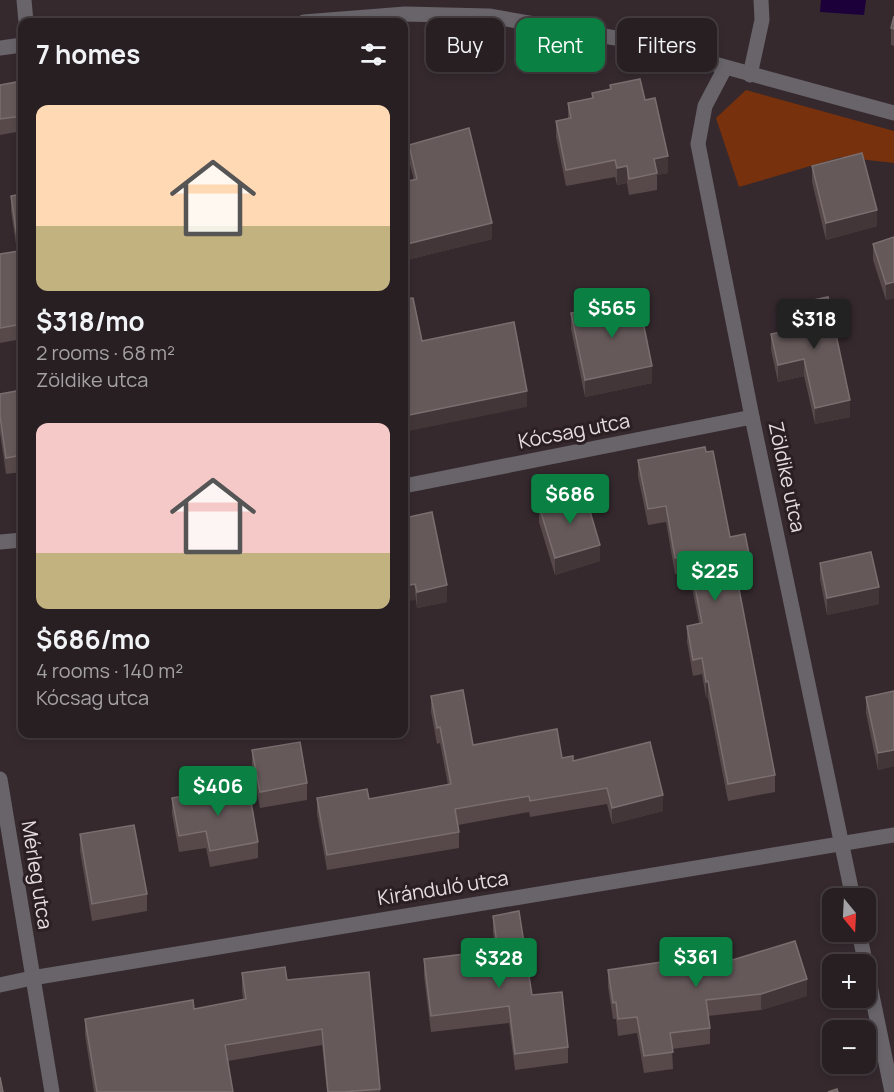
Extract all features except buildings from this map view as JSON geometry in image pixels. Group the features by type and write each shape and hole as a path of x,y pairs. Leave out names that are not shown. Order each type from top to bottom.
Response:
{"street":[{"path":"24,0 26,18"},
{"path":"750,75 762,20 761,0"},
{"path":"354,18 405,14 489,16 627,40 894,113"},
{"path":"0,48 18,46"},
{"name":"Zöldike utca","path":"725,68 705,106 698,144 752,417 851,888"},
{"name":"Kócsag utca","path":"408,485 752,417"},
{"path":"0,542 18,540"},
{"name":"Mérleg utca","path":"0,779 52,1092"},
{"name":"Kiránduló utca","path":"0,985 894,835"},
{"path":"861,942 892,1092"}],"shaded area":[{"path":"821,0 866,0 864,15 820,12"},
{"path":"746,90 894,131 894,163 841,157 739,187 716,118"}]}
